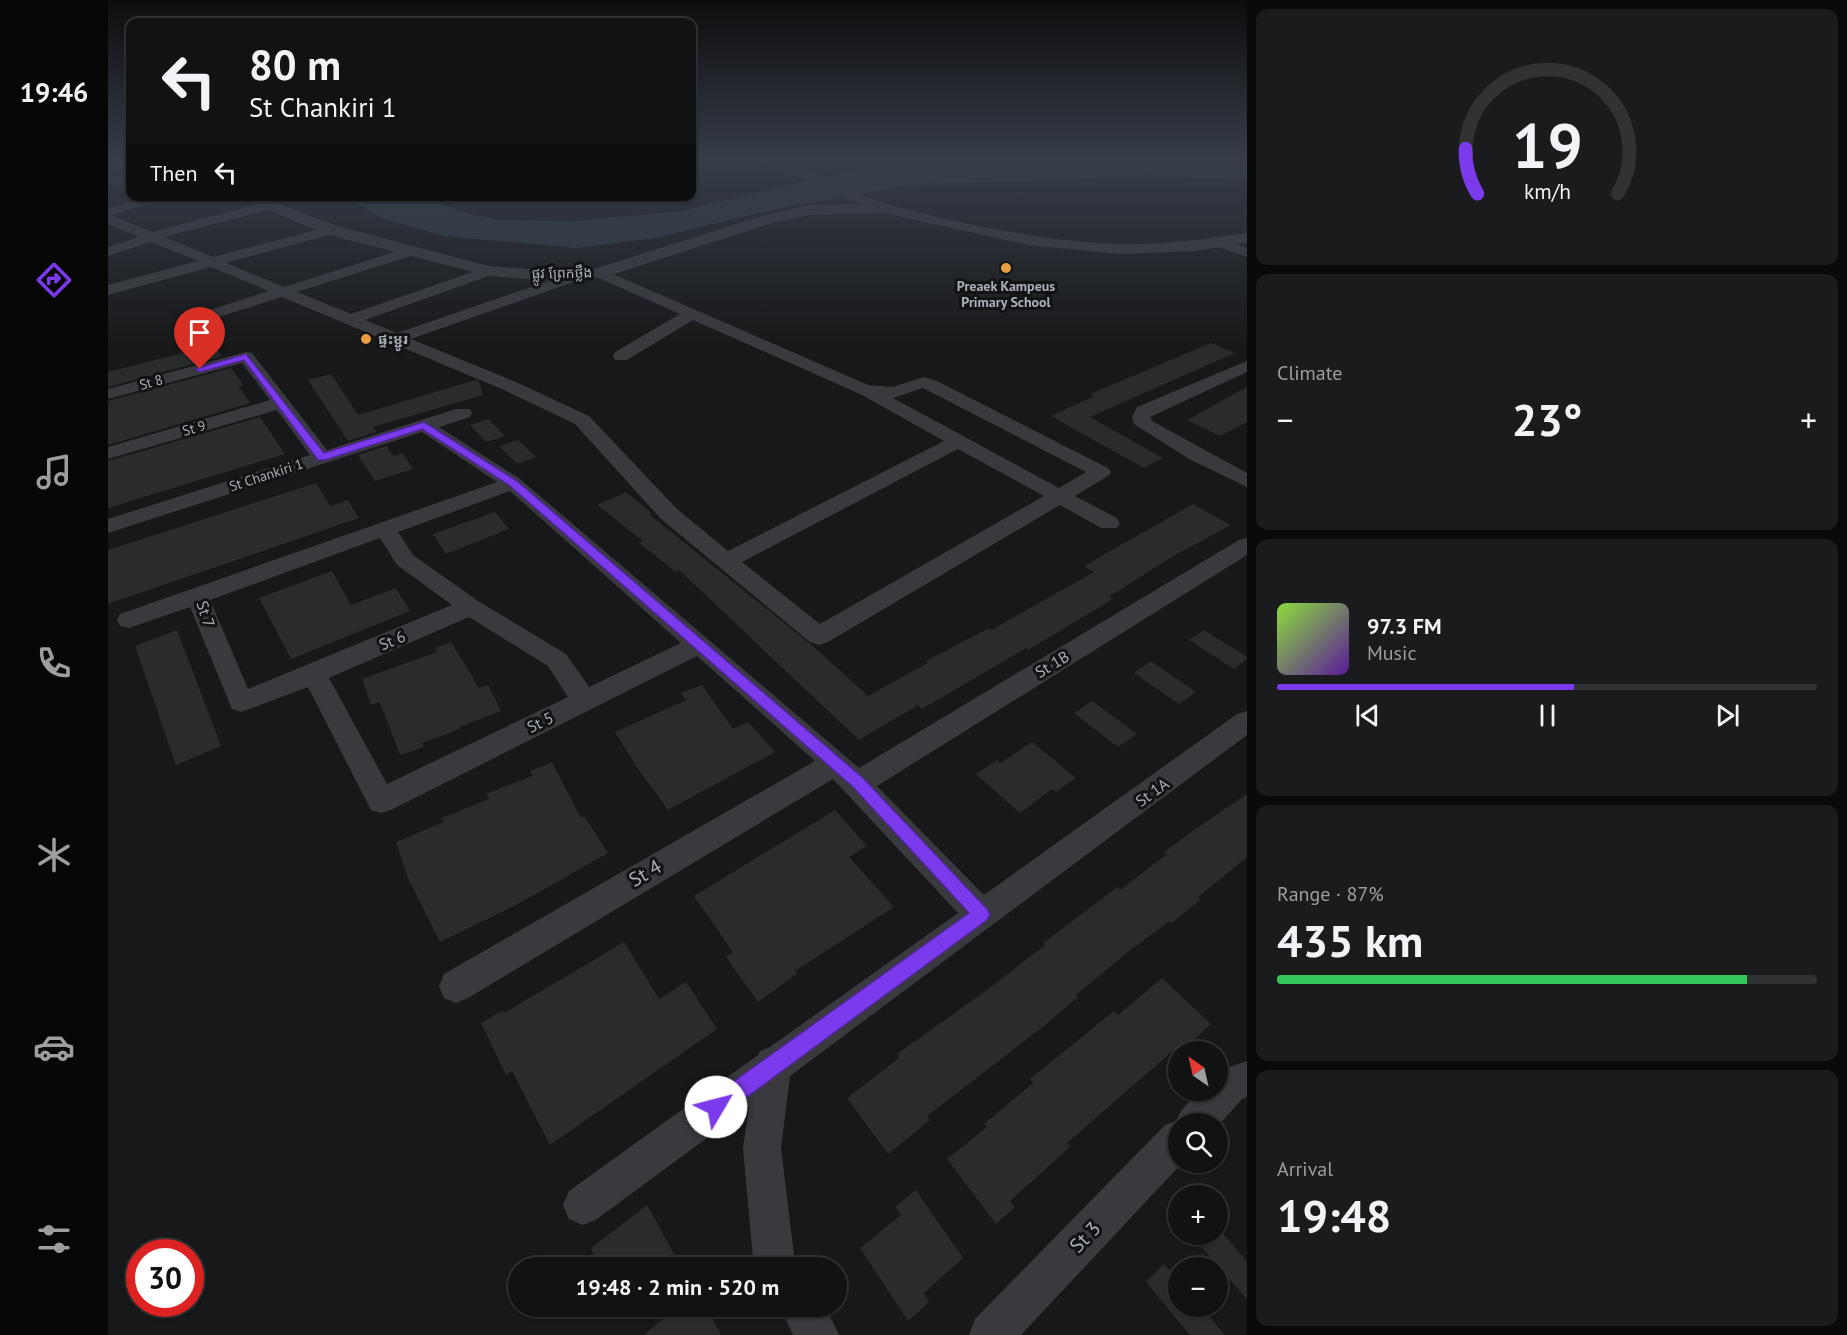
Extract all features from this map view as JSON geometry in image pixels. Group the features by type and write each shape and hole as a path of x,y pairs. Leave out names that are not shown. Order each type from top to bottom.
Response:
{"street":[{"path":"117,222 510,386 582,420 669,514 819,636 1101,472 924,382 893,393 864,390"},
{"path":"108,252 154,236 206,222"},
{"name":"ផ្លូវ ព្រែកថ្លឹង","path":"309,222 489,271 577,276 599,273 758,222"},
{"name":"ផ្លូវ ព្រែកថ្លឹង","path":"944,222 985,233 1062,245 1129,248 1196,246 1247,238"},
{"path":"108,290 331,230"},
{"path":"1218,242 1247,254"},
{"path":"187,322 412,251"},
{"path":"350,320 489,271"},
{"path":"599,273 864,390 1109,523"},
{"path":"395,339 577,276"},
{"path":"621,356 690,315"},
{"name":"St 8","path":"108,394 246,357 322,458"},
{"path":"1246,366 1144,411 1141,417 1143,424 1247,481"},
{"name":"St 9","path":"108,453 280,403"},
{"name":"St Chankiri 1","path":"108,526 463,412"},
{"path":"424,425 513,483 847,773 981,914 583,1205"},
{"path":"726,561 959,441"},
{"name":"St 7","path":"314,674 241,702 197,596 513,483"},
{"path":"385,529 405,560 470,606 557,660 584,700"},
{"name":"St 1B","path":"847,773 1247,545"},
{"path":"129,620 197,596"},
{"name":"St 6","path":"314,674 470,606"},
{"name":"St 5","path":"314,674 381,801 700,644"},
{"name":"St 1A","path":"981,914 1056,862 1247,721"},
{"name":"St 4","path":"456,986 847,773"},
{"path":"773,1064 762,1148 774,1257"},
{"path":"1204,1113 1230,1085 1247,1079"},
{"name":"St 3","path":"991,1335 1168,1150"},
{"path":"807,1317 817,1335"}],"shaded area":[{"path":"395,222 720,222 655,238 576,248 445,236"}],"building":[{"path":"1211,343 1235,353 1090,417 1163,458 1144,468 1051,416 1094,396 1090,394"},
{"path":"214,345 222,356 108,387 108,372"},
{"path":"231,368 243,385 239,386 250,403 108,445 108,401"},
{"path":"331,374 358,415 475,380 479,382 483,395 373,427 377,432 348,441 308,380"},
{"path":"1247,387 1247,422 1220,436 1187,420"},
{"path":"260,417 285,454 108,508 108,461"},
{"path":"488,419 505,436 486,442 470,425"},
{"path":"518,440 536,457 517,464 499,446"},
{"path":"386,446 394,456 402,453 413,469 375,481 358,455"},
{"path":"316,483 330,506 348,500 359,518 108,604 108,550"},
{"path":"626,492 652,513 649,514 814,647 868,696 928,663 926,661 989,628 991,630 1094,572 1084,566 1193,504 1231,525 1170,558 1109,597 1113,599 1028,650 1026,648 922,709 918,705 859,740 679,570 676,572 639,543 643,541 597,505"},
{"path":"495,512 509,529 446,554 433,534"},
{"path":"332,571 351,605 396,588 410,611 291,659 259,598"},
{"path":"177,630 221,746 176,765 135,646"},
{"path":"1204,630 1247,659 1234,669 1189,640"},
{"path":"451,642 479,688 488,685 501,711 422,743 424,747 400,755 380,702 371,705 362,679 437,652 435,648"},
{"path":"1151,661 1196,692 1179,704 1134,673"},
{"path":"702,685 733,729 748,722 775,752 668,810 615,732 686,700 681,693"},
{"path":"1092,701 1137,734 1118,747 1074,713"},
{"path":"1032,742 1076,778 1056,792 1052,789 1020,813 976,774 997,760 1000,763"},
{"path":"552,762 581,818 584,816 608,853 518,904 440,942 408,878 396,842 444,822 442,818 489,799 486,794 532,776 530,771"},
{"path":"1247,794 1247,857 1198,897 1201,899 1172,923 1170,921 1129,951 1076,995 1078,997 1044,1026 927,1116 930,1120 888,1154 847,1098 899,1058 897,1054 987,990 1045,945 1043,943 1118,887 1120,890 1166,855 1163,853"},
{"path":"835,810 867,846 849,857 894,907 795,971 797,974 758,1002 726,957 733,952 694,896"},
{"path":"624,942 659,999 686,982 717,1029 550,1145 512,1071 506,1075 481,1023 503,1010 504,1013"},
{"path":"1162,978 1211,1024 1192,1041 1168,1041 1168,1055 1067,1143 1070,1147 1010,1201 1015,1207 996,1224 947,1159 987,1127 984,1124 1033,1083 1030,1079 1114,1011 1118,1015"},
{"path":"916,1190 963,1258 924,1293 929,1302 908,1321 860,1248 901,1215 895,1207"},
{"path":"647,1205 676,1257 596,1257 591,1248"},
{"path":"1228,1240 1247,1261 1247,1299 1228,1277 1228,1257 1210,1257 1200,1245 1228,1245"},
{"path":"1164,1264 1168,1269 1168,1308 1146,1282"},
{"path":"665,1317 712,1317 721,1335 644,1335"},
{"path":"1175,1317 1209,1317 1225,1335 1190,1335"}],"place":[{"name":"Preaek Kampeus Primary School","path":"1006,268"},
{"name":"ផ្ទះម្ជូរ","path":"366,339"}],"route":[{"path":"200,369 246,357 322,458 424,425 513,483 858,783 981,914 716,1107"}]}
